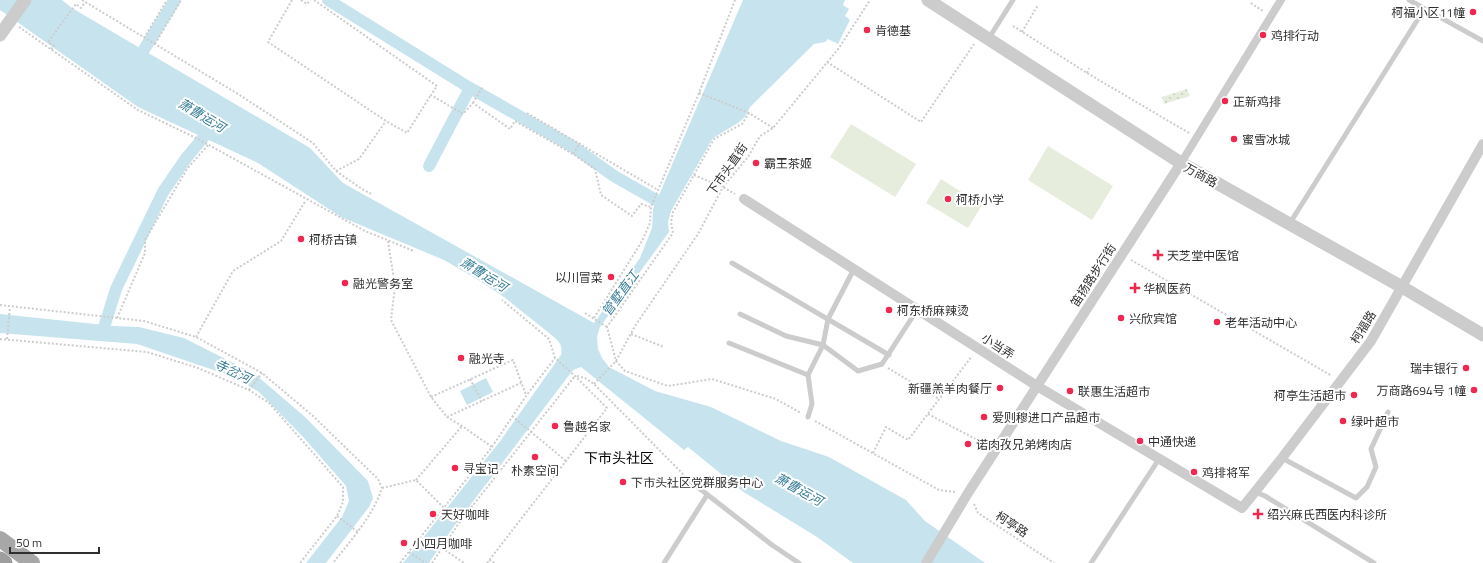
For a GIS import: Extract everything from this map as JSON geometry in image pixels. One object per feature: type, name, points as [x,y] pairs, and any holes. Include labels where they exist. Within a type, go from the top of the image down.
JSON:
[{"type":"highway","points":[[0,560],[4,563]]},
{"type":"main road","points":[[0,539],[32,563]]},
{"type":"street","points":[[0,35],[25,0]]},
{"type":"street","name":"万商路","points":[[928,0],[1181,163],[1402,287],[1483,335]]},
{"type":"street","name":"笛扬路步行街","points":[[926,563],[968,492],[1197,138],[1281,0]]},
{"type":"street","name":"柯福路","points":[[1242,508],[1371,341],[1483,144]]},
{"type":"street","name":"小当弄","points":[[744,200],[1036,386],[1242,508]]},
{"type":"lane","points":[[984,36],[1013,0]]},
{"type":"lane","points":[[1409,0],[1483,42]]},
{"type":"lane","points":[[1290,224],[1418,19]]},
{"type":"lane","points":[[732,263],[888,355]]},
{"type":"lane","points":[[808,417],[812,404],[808,375],[823,345],[828,319],[854,270]]},
{"type":"lane","points":[[740,314],[786,336],[823,345],[858,371],[882,364],[917,310]]},
{"type":"lane","points":[[730,343],[808,375]]},
{"type":"lane","points":[[1282,458],[1356,498],[1367,487],[1376,467],[1371,448],[1388,412]]},
{"type":"lane","points":[[1091,563],[1159,459]]},
{"type":"lane","points":[[690,481],[772,545],[799,563]]},
{"type":"lane","points":[[1255,492],[1265,496],[1374,563]]},
{"type":"lane","points":[[664,563],[707,495]]},
{"type":"path","points":[[82,0],[238,94],[313,143],[336,171],[373,195]]},
{"type":"path","points":[[144,38],[167,0]]},
{"type":"path","points":[[155,44],[181,0]]},
{"type":"path","points":[[292,0],[268,42],[386,121],[407,133],[437,86],[314,0]]},
{"type":"path","points":[[301,0],[307,4],[310,0]]},
{"type":"path","points":[[594,318],[642,242],[650,222],[651,207],[699,93],[735,0]]},
{"type":"path","name":"下市头直街","points":[[594,384],[616,361],[631,334],[698,234],[723,187],[748,157],[760,136],[773,128],[839,48],[870,0]]},
{"type":"path","points":[[51,49],[54,46],[48,42],[76,4],[81,8],[85,2]]},
{"type":"path","points":[[1251,3],[1271,16]]},
{"type":"path","points":[[1022,32],[1038,5]]},
{"type":"path","points":[[13,23],[138,110],[196,138],[306,200],[365,231],[414,251]]},
{"type":"path","points":[[1013,26],[1087,73],[1197,138]]},
{"type":"path","points":[[827,62],[921,122],[984,36]]},
{"type":"path","points":[[1087,73],[1089,68]]},
{"type":"path","points":[[431,95],[463,114],[473,103],[483,86]]},
{"type":"path","points":[[699,93],[748,113],[773,128]]},
{"type":"path","points":[[473,103],[510,129],[515,121],[573,154],[595,169],[601,195],[632,216],[641,204],[651,207]]},
{"type":"path","points":[[527,113],[658,190]]},
{"type":"path","points":[[606,327],[673,233],[671,222],[673,212],[714,139],[742,124],[748,113]]},
{"type":"path","points":[[336,171],[359,159],[386,121]]},
{"type":"path","points":[[573,154],[580,143]]},
{"type":"path","points":[[118,318],[145,253],[145,240],[187,169],[208,145]]},
{"type":"path","points":[[694,175],[723,187],[744,200]]},
{"type":"path","points":[[196,337],[233,271],[281,241],[306,200]]},
{"type":"path","points":[[388,241],[395,286],[391,320],[431,397],[447,417],[492,447]]},
{"type":"path","points":[[1121,255],[1341,381]]},
{"type":"path","points":[[486,563],[607,408],[576,376],[555,358],[549,340],[502,300]]},
{"type":"path","points":[[0,305],[144,321],[196,337],[262,373],[313,416],[378,479],[382,488],[378,499],[358,532],[333,563]]},
{"type":"path","points":[[6,339],[10,307]]},
{"type":"path","points":[[585,313],[606,327],[616,361],[625,371],[668,386],[712,379],[776,399],[939,490],[968,492]]},
{"type":"path","points":[[631,334],[664,347]]},
{"type":"path","points":[[0,339],[147,352],[198,368],[249,390],[269,403],[343,487],[343,502],[337,516],[300,563]]},
{"type":"path","points":[[873,453],[886,427],[908,440],[977,348]]},
{"type":"path","points":[[400,563],[492,447],[526,396],[555,358]]},
{"type":"path","points":[[431,397],[513,360],[526,396]]},
{"type":"path","points":[[882,364],[939,399]]},
{"type":"path","points":[[249,390],[262,373]]},
{"type":"path","points":[[576,376],[585,378],[594,384],[690,481]]},
{"type":"path","points":[[432,563],[459,523],[576,376]]},
{"type":"path","points":[[470,379],[482,401]]},
{"type":"path","points":[[447,417],[521,383]]},
{"type":"path","points":[[928,414],[995,450]]},
{"type":"path","points":[[512,416],[532,431],[566,461]]},
{"type":"path","points":[[382,488],[416,480],[462,426]]},
{"type":"path","points":[[416,480],[459,523]]},
{"type":"path","name":"柯亭路","points":[[968,492],[978,513],[1054,563]]},
{"type":"path","points":[[337,516],[358,532]]},
{"type":"path","points":[[442,548],[464,563]]},
{"type":"path","points":[[409,552],[425,563]]},
{"type":"path","points":[[489,560],[495,563]]},
{"type":"green space","points":[[1187,89],[1190,96],[1164,104],[1162,97]]},
{"type":"green space","points":[[851,124],[916,164],[895,197],[830,157]]},
{"type":"green space","points":[[1048,146],[1113,186],[1092,220],[1028,180]]},
{"type":"green space","points":[[941,179],[982,205],[968,228],[926,203]]},
{"type":"water","points":[[0,0],[62,0],[72,8],[310,148],[343,183],[594,323],[640,258],[652,228],[653,209],[743,0],[845,0],[843,5],[849,9],[845,16],[850,20],[838,44],[828,39],[825,42],[814,44],[750,107],[745,117],[713,138],[671,211],[668,222],[669,232],[600,327],[597,337],[598,349],[602,358],[609,367],[655,391],[711,407],[781,441],[829,457],[906,500],[925,521],[985,563],[853,563],[817,537],[742,491],[688,447],[684,450],[581,367],[573,370],[452,529],[429,563],[403,563],[501,440],[561,355],[562,349],[559,343],[554,337],[504,297],[444,260],[341,217],[258,163],[138,107],[0,10]]},
{"type":"water","name":"寺岔河","points":[[0,314],[114,326],[139,327],[184,338],[255,374],[305,417],[368,481],[373,498],[369,507],[326,563],[306,563],[342,517],[349,501],[346,486],[304,438],[259,392],[234,377],[137,344],[0,333]]},
{"type":"water","points":[[486,378],[493,392],[467,405],[460,391]]},
{"type":"waterway","points":[[135,64],[175,0]]},
{"type":"waterway","points":[[328,0],[470,88],[572,146],[614,176],[663,204]]},
{"type":"waterway","points":[[429,166],[470,88]]},
{"type":"waterway","name":"萧曹运河","points":[[102,334],[116,289],[163,192],[187,157],[213,126]]},
{"type":"place","name":"柯福小区11幢","points":[[1473,12]]},
{"type":"place","name":"肯德基","points":[[867,30]]},
{"type":"place","name":"鸡排行动","points":[[1263,35]]},
{"type":"place","name":"正新鸡排","points":[[1225,101]]},
{"type":"place","name":"蜜雪冰城","points":[[1234,139]]},
{"type":"place","name":"霸王茶姬","points":[[756,163]]},
{"type":"place","name":"柯桥小学","points":[[948,199]]},
{"type":"place","name":"柯桥古镇","points":[[301,239]]},
{"type":"place","name":"天芝堂中医馆","points":[[1158,255]]},
{"type":"place","name":"以川冒菜","points":[[611,277]]},
{"type":"place","name":"融光警务室","points":[[345,283]]},
{"type":"place","name":"华枫医药","points":[[1135,288]]},
{"type":"place","name":"柯东桥麻辣烫","points":[[889,310]]},
{"type":"place","name":"兴欣宾馆","points":[[1121,318]]},
{"type":"place","name":"老年活动中心","points":[[1217,322]]},
{"type":"place","name":"融光寺","points":[[461,358]]},
{"type":"place","name":"瑞丰银行","points":[[1466,368]]},
{"type":"place","name":"新疆羔羊肉餐厅","points":[[1000,388]]},
{"type":"place","name":"万商路694号 1幢","points":[[1474,390]]},
{"type":"place","name":"联惠生活超市","points":[[1070,391]]},
{"type":"place","name":"柯亭生活超市","points":[[1354,395]]},
{"type":"place","name":"爱则穆进口产品超市","points":[[984,417]]},
{"type":"place","name":"绿叶超市","points":[[1343,421]]},
{"type":"place","name":"鲁越名家","points":[[555,426]]},
{"type":"place","name":"中通快递","points":[[1140,441]]},
{"type":"place","name":"诺肉孜兄弟烤肉店","points":[[968,444]]},
{"type":"place","name":"朴素空间","points":[[535,457]]},
{"type":"place","name":"寻宝记","points":[[455,468]]},
{"type":"place","name":"鸡排将军","points":[[1194,472]]},
{"type":"place","name":"下市头社区党群服务中心","points":[[623,482]]},
{"type":"place","name":"天好咖啡","points":[[433,514]]},
{"type":"place","name":"绍兴麻氏西医内科诊所","points":[[1258,514]]},
{"type":"place","name":"小四月咖啡","points":[[404,543]]},
{"type":"district","name":"下市头社区","points":[[619,457]]},
{"type":"water label","name":"管墅直江","points":[[620,293]]}]
